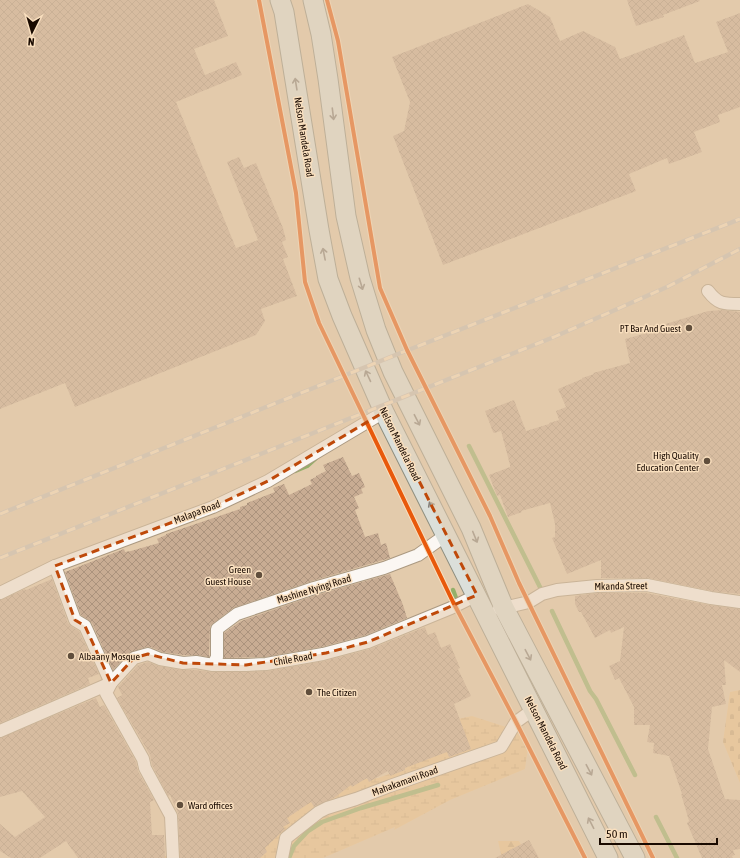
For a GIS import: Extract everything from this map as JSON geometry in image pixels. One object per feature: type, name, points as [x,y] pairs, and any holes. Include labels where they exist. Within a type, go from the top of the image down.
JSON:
[{"type":"main road","name":"Nelson Mandela Road","points":[[280,0],[284,12],[328,279],[342,316],[384,412],[477,596],[495,611],[635,858]]},
{"type":"main road","name":"Nelson Mandela Road","points":[[313,0],[321,34],[328,79],[346,216],[360,278],[376,330],[393,372],[471,528],[495,611],[534,709],[608,858]]},
{"type":"street","points":[[708,291],[715,300],[720,303],[740,304]]},
{"type":"street","name":"Malapa Road","points":[[0,593],[55,566],[213,506],[268,481],[384,412]]},
{"type":"street","name":"Mashine Nyingi Road","points":[[213,665],[217,657],[217,629],[237,614],[314,588],[384,568],[418,555],[446,535]]},
{"type":"street","points":[[55,566],[75,620],[85,626],[111,683],[106,693],[171,816],[173,858]]},
{"type":"street","name":"Mkanda Street","points":[[495,611],[530,602],[542,594],[557,590],[597,586],[647,585],[711,598],[740,602]]},
{"type":"street","name":"Chile Road","points":[[0,731],[111,683],[134,658],[148,654],[165,660],[183,663],[196,662],[213,665],[266,664],[326,653],[368,642],[477,596]]},
{"type":"street","name":"Mahakamani Road","points":[[282,858],[286,838],[319,812],[501,748],[516,722],[534,709]]},
{"type":"highlighted area","points":[[384,412],[477,595],[368,642],[326,653],[246,665],[183,663],[148,654],[134,658],[111,683],[85,626],[75,620],[55,566],[213,507],[268,481]]},
{"type":"green space","points":[[740,690],[740,783],[723,742],[730,692]]},
{"type":"green space","points":[[472,716],[512,729],[524,737],[528,748],[525,769],[450,800],[394,830],[395,827],[323,858],[161,858],[203,834],[337,781],[378,778],[406,768],[453,720]]},
{"type":"green space","points":[[498,841],[519,841],[529,858],[502,858]]},
{"type":"building","points":[[0,0],[214,0],[228,36],[194,49],[205,75],[236,62],[242,75],[176,102],[236,248],[258,240],[227,162],[239,157],[244,168],[256,163],[283,228],[286,240],[282,242],[288,257],[283,259],[297,296],[261,309],[265,321],[256,335],[75,407],[65,383],[0,409]]},
{"type":"building","points":[[627,0],[700,1],[663,15],[664,17],[636,26]]},
{"type":"building","points":[[528,4],[550,17],[560,41],[583,31],[615,47],[620,59],[684,35],[695,63],[728,52],[716,22],[740,13],[740,107],[718,115],[720,122],[694,132],[702,152],[669,164],[667,158],[629,174],[636,191],[443,265],[393,136],[404,131],[410,102],[392,57]]},
{"type":"building","points":[[723,310],[740,312],[740,594],[712,591],[648,578],[601,578],[601,560],[567,574],[552,538],[555,537],[555,524],[550,503],[521,511],[522,512],[508,517],[500,495],[497,496],[489,475],[510,467],[510,465],[501,431],[493,432],[485,411],[514,400],[526,431],[559,420],[556,411],[566,407],[558,389],[594,374],[593,373],[630,363],[625,339],[647,333],[646,330],[708,311]]},
{"type":"building","points":[[343,457],[352,476],[359,473],[365,487],[361,489],[363,493],[354,497],[359,508],[355,510],[365,537],[378,533],[381,545],[386,543],[390,558],[312,581],[233,608],[210,626],[209,657],[162,652],[151,647],[146,647],[129,653],[113,670],[92,623],[81,615],[65,572],[124,549],[125,552],[131,551],[159,543],[157,539],[166,534],[240,509],[240,507],[247,505],[247,503],[275,492],[273,488],[284,484],[289,495],[312,484],[310,480],[326,471],[323,465]]},
{"type":"building","points":[[390,574],[407,618],[366,635],[321,647],[265,657],[224,658],[224,633],[241,621],[316,595]]},
{"type":"building","points":[[52,579],[68,623],[79,631],[99,674],[88,678],[90,684],[0,723],[0,600]]},
{"type":"building","points":[[597,593],[646,593],[740,609],[740,672],[724,660],[726,685],[722,685],[726,704],[712,707],[708,749],[725,799],[740,800],[740,849],[733,850],[735,855],[732,856],[733,858],[702,858],[687,823],[689,821],[682,794],[669,756],[653,753],[654,743],[647,742],[650,725],[634,725],[634,707],[619,678],[615,680],[609,666],[620,661],[624,627],[611,633],[610,630],[595,638],[575,604],[575,596]]},
{"type":"building","points":[[425,627],[428,635],[435,632],[441,648],[450,644],[460,668],[458,669],[471,696],[454,704],[471,749],[449,757],[447,752],[405,768],[405,770],[390,776],[388,771],[369,782],[367,778],[352,787],[351,785],[334,798],[314,807],[311,802],[287,818],[290,823],[283,827],[285,829],[265,848],[267,852],[260,858],[180,858],[178,813],[170,795],[168,796],[152,765],[150,755],[117,698],[122,695],[118,687],[138,665],[148,662],[159,666],[182,670],[213,672],[267,671],[324,661],[370,649]]},
{"type":"building","points":[[96,698],[100,707],[104,705],[136,762],[138,771],[154,800],[150,802],[152,835],[164,835],[165,858],[78,858],[66,841],[40,858],[11,858],[0,851],[0,824],[15,837],[45,817],[22,791],[0,797],[0,738]]},
{"type":"building","points":[[529,840],[539,858],[495,858]]},
{"type":"waterway","points":[[469,446],[542,591]]},
{"type":"waterway","points":[[295,471],[307,466],[316,458]]},
{"type":"waterway","points":[[451,606],[453,590],[457,601],[460,600]]},
{"type":"waterway","points":[[552,611],[590,691],[596,699],[635,775]]},
{"type":"waterway","points":[[289,858],[294,846],[308,831],[322,822],[361,808],[438,785]]},
{"type":"waterway","points":[[656,817],[677,858]]},
{"type":"railway","points":[[0,514],[388,358],[740,219]]},
{"type":"railway","points":[[0,558],[554,337],[667,287],[740,249]]},
{"type":"cycle path","points":[[259,0],[296,193],[305,282],[319,323],[453,602],[585,858]]},
{"type":"cycle path","points":[[327,0],[338,41],[380,288],[407,350],[490,516],[519,583],[653,858]]},
{"type":"place","name":"PT Bar And Guest","points":[[689,328]]},
{"type":"place","name":"High Quality Education Center","points":[[707,461]]},
{"type":"place","name":"Green Guest House","points":[[259,575]]},
{"type":"place","name":"Albaany Mosque","points":[[71,656]]},
{"type":"place","name":"The Citizen","points":[[309,692]]},
{"type":"place","name":"Ward offices","points":[[180,805]]}]
